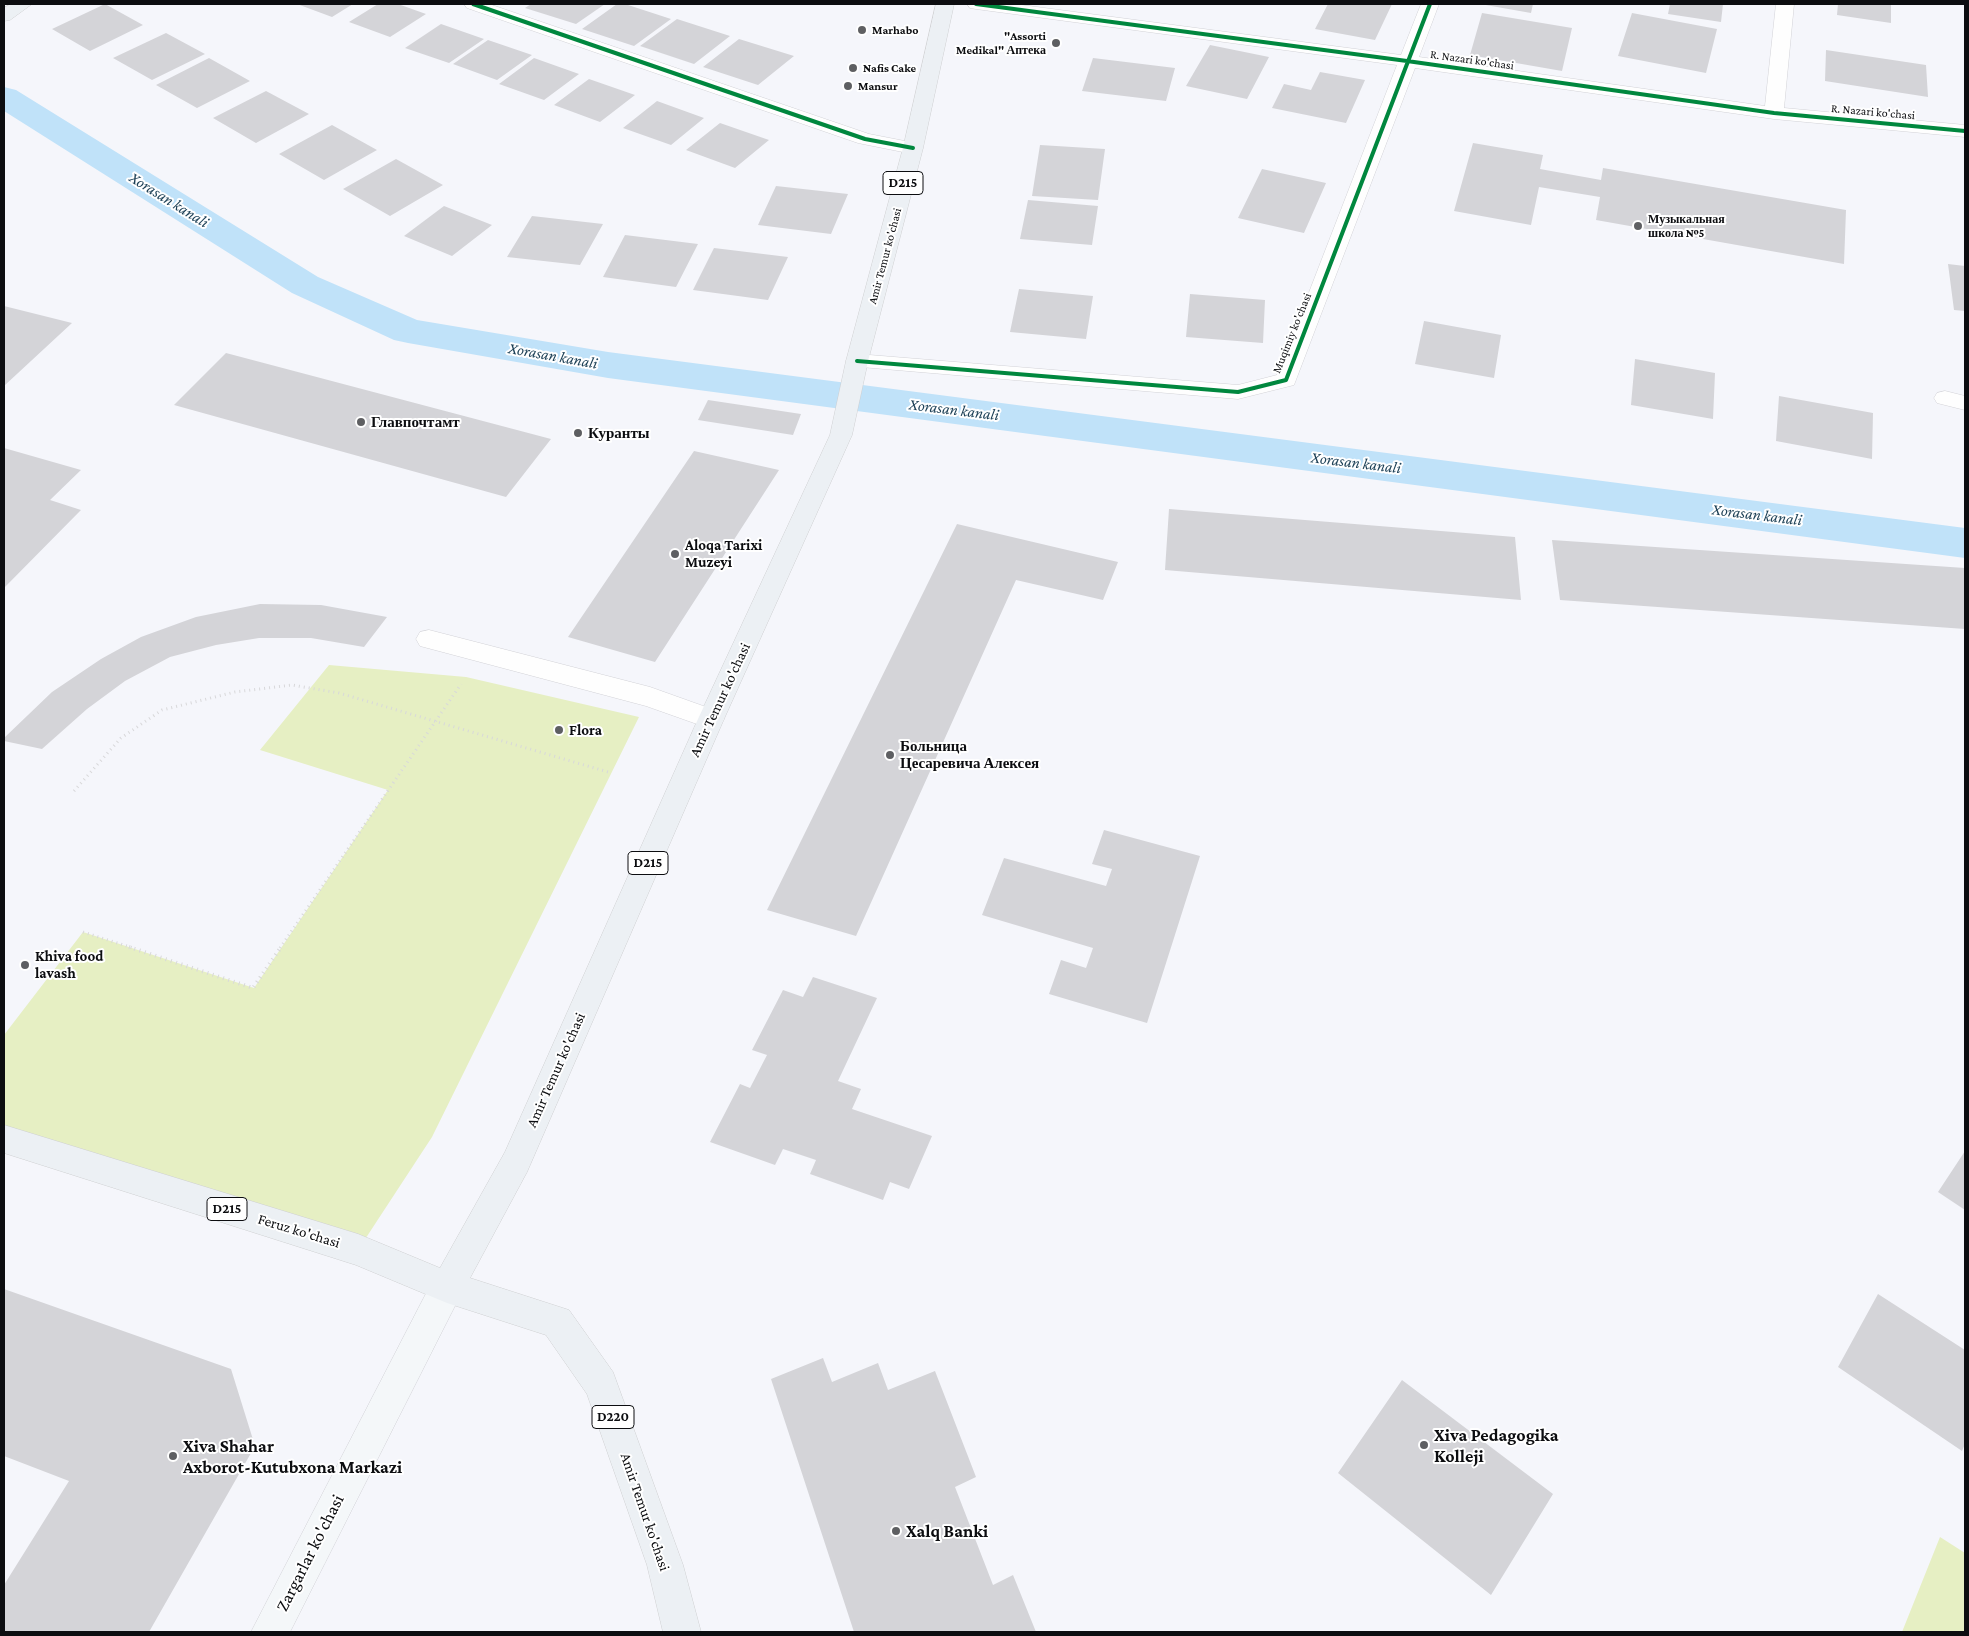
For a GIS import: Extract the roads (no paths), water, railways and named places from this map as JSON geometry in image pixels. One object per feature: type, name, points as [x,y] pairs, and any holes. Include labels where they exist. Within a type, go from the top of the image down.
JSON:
[{"type":"main road","points":[[4,16],[23,4]]},
{"type":"main road","name":"Amir Temur ko'chasi","points":[[682,1632],[665,1564],[601,1384],[557,1322],[447,1287],[516,1162],[711,718],[790,551],[840,434],[857,361],[913,148],[945,4]]},
{"type":"main road","name":"Feruz ko'chasi","points":[[4,1139],[358,1250],[447,1287]]},
{"type":"main road","name":"Zargarlar ko'chasi","points":[[270,1632],[447,1287]]},
{"type":"street","points":[[473,4],[865,139],[913,148]]},
{"type":"street","name":"R. Nazari ko'chasi","points":[[976,4],[1407,61],[1774,113],[1965,130]]},
{"type":"street","name":"Muqimiy ko'chasi","points":[[857,361],[1238,392],[1286,380],[1430,4]]},
{"type":"street","points":[[1774,113],[1785,4]]},
{"type":"street","points":[[430,639],[650,697],[711,718]]},
{"type":"waterway","name":"Xorasan kanali","points":[[4,97],[305,285],[408,331],[608,365],[1965,543]]},
{"type":"place","name":"Marhabo","points":[[862,30]]},
{"type":"place","name":"\"Assorti Medikal\" Аптека","points":[[1056,43]]},
{"type":"place","name":"Nafis Cake","points":[[853,68]]},
{"type":"place","name":"Mansur","points":[[848,86]]},
{"type":"place","name":"Музыкальная школа №5","points":[[1638,226]]},
{"type":"place","name":"Главпочтамт","points":[[361,422]]},
{"type":"place","name":"Куранты","points":[[578,433]]},
{"type":"place","name":"Aloqa Tarixi Muzeyi","points":[[675,554]]},
{"type":"place","name":"Flora","points":[[559,730]]},
{"type":"place","name":"Больница Цесаревича Алексея","points":[[890,755]]},
{"type":"place","name":"Khiva food lavash","points":[[25,965]]},
{"type":"place","name":"Xiva Pedagogika Kolleji","points":[[1424,1445]]},
{"type":"place","name":"Xiva Shahar Axborot-Kutubxona Markazi","points":[[173,1456]]},
{"type":"place","name":"Xalq Banki","points":[[896,1531]]}]
